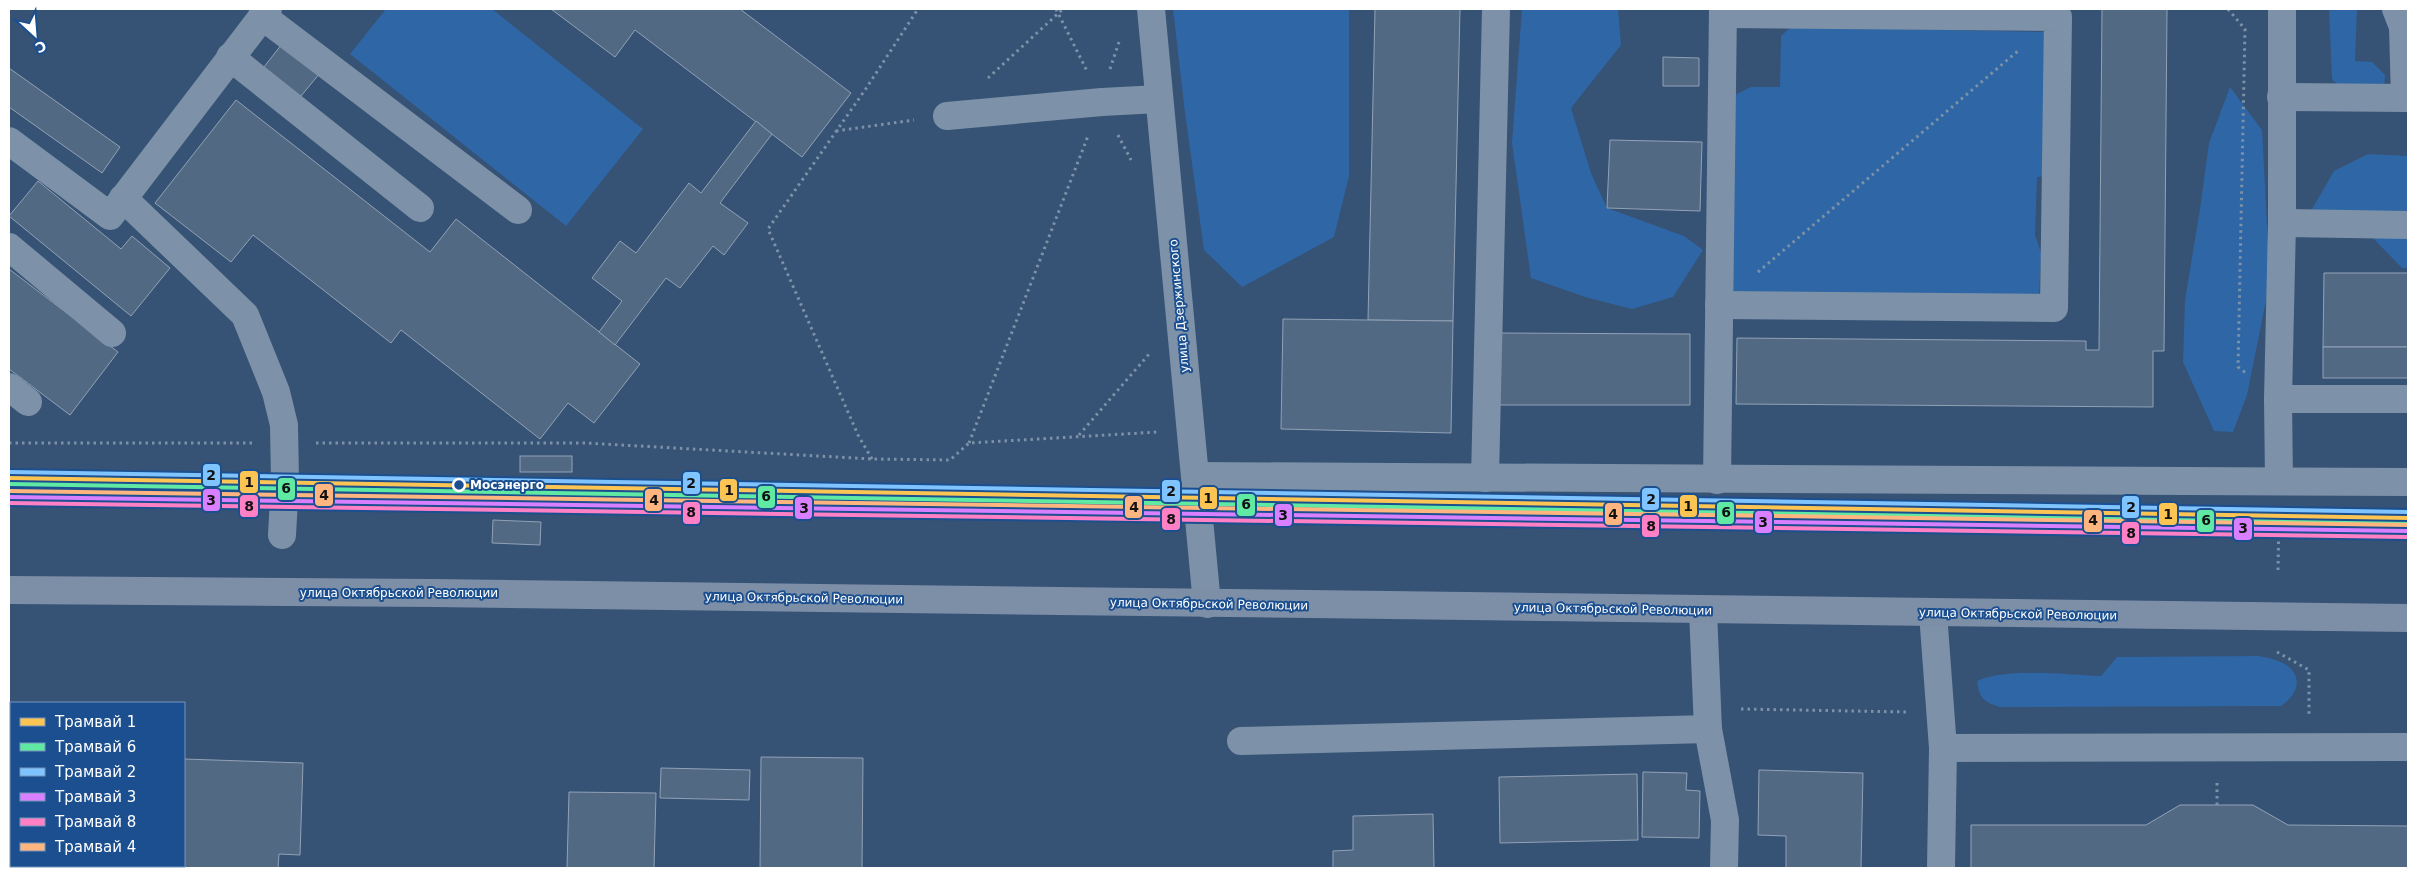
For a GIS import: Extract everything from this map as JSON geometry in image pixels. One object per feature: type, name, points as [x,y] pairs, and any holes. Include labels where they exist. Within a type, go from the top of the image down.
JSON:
[{"type":"main road","name":"улица Октябрьской Революции","points":[[9,590],[433,593],[2408,618]]},
{"type":"street","name":"улица Дзержинского","points":[[1151,9],[1207,604]]},
{"type":"street","points":[[1485,478],[1496,9]]},
{"type":"street","points":[[2279,480],[2278,399],[2282,223],[2282,9]]},
{"type":"street","points":[[2281,97],[2407,98],[2404,27],[2396,9]]},
{"type":"street","points":[[12,151],[110,216],[265,12],[518,210]]},
{"type":"street","points":[[1717,480],[1719,305],[1723,12],[2058,17],[2054,308],[1719,305]]},
{"type":"street","points":[[230,57],[420,208]]},
{"type":"street","points":[[947,116],[1102,102],[1160,99]]},
{"type":"street","points":[[123,198],[245,316],[276,392],[284,424],[282,535]]},
{"type":"street","points":[[2282,223],[2408,225]]},
{"type":"street","points":[[9,247],[112,333]]},
{"type":"street","points":[[2278,399],[2408,399]]},
{"type":"street","points":[[1196,476],[2408,482]]},
{"type":"street","points":[[1703,610],[1708,719],[1725,820],[1724,868]]},
{"type":"street","points":[[1933,613],[1943,748],[1941,868]]},
{"type":"street","points":[[1241,741],[1708,719]]},
{"type":"street","points":[[1943,748],[2408,747]]},
{"type":"path","points":[[872,459],[858,435],[768,229],[865,90],[918,9]]},
{"type":"path","points":[[2228,9],[2245,30],[2238,367],[2278,399]]},
{"type":"path","points":[[9,443],[585,443],[872,459],[950,460],[969,443],[1102,102],[1116,48],[1123,32]]},
{"type":"path","points":[[1719,305],[2020,49]]},
{"type":"path","points":[[1079,436],[1180,319]]},
{"type":"path","points":[[969,443],[1191,430]]},
{"type":"path","points":[[2278,570],[2279,480]]},
{"type":"path","points":[[2277,652],[2309,670],[2309,747]]},
{"type":"path","points":[[1708,719],[1940,712]]},
{"type":"shaded area","points":[[386,9],[492,9],[643,129],[566,226],[350,54]]},
{"type":"shaded area","points":[[1173,9],[1349,9],[1349,176],[1334,237],[1242,287],[1204,250]]},
{"type":"shaded area","points":[[1522,9],[1618,9],[1621,45],[1571,108],[1591,173],[1607,208],[1684,236],[1703,250],[1673,297],[1632,309],[1585,297],[1531,278],[1512,143]]},
{"type":"shaded area","points":[[2329,9],[2357,9],[2355,61],[2372,62],[2385,75],[2384,89],[2341,88],[2332,79]]},
{"type":"shaded area","points":[[1791,27],[2050,32],[2047,176],[2037,177],[2035,235],[2041,253],[2039,299],[1731,295],[1735,95],[1751,87],[1780,87],[1781,36]]},
{"type":"shaded area","points":[[2230,87],[2262,130],[2270,281],[2247,395],[2233,432],[2214,431],[2183,362],[2185,300],[2209,143]]},
{"type":"shaded area","points":[[2368,154],[2408,156],[2408,268],[2402,268],[2369,234],[2308,216],[2334,171]]},
{"type":"shaded area","points":[[2259,656],[2285,664],[2295,675],[2297,685],[2293,695],[2281,706],[2000,707],[1983,698],[1979,692],[1977,681],[2005,674],[2021,673],[2101,676],[2117,657]]},
{"type":"building","points":[[551,9],[740,9],[851,93],[802,157],[635,30],[615,57]]},
{"type":"building","points":[[1375,9],[1460,9],[1453,321],[1368,320]]},
{"type":"building","points":[[2102,9],[2167,9],[2164,351],[2153,351],[2153,407],[1736,404],[1737,338],[2086,341],[2086,350],[2099,350]]},
{"type":"building","points":[[282,44],[320,73],[297,101],[260,72]]},
{"type":"building","points":[[1663,57],[1699,58],[1699,86],[1663,86]]},
{"type":"building","points":[[9,68],[120,147],[102,173],[9,107]]},
{"type":"building","points":[[236,100],[430,252],[456,219],[640,364],[594,423],[568,403],[540,439],[401,330],[391,343],[253,235],[231,262],[155,203]]},
{"type":"building","points":[[756,121],[772,134],[720,203],[748,223],[724,255],[713,246],[680,288],[666,278],[615,345],[599,332],[622,301],[592,278],[620,241],[636,253],[689,183],[701,193]]},
{"type":"building","points":[[1610,140],[1702,142],[1700,211],[1607,208]]},
{"type":"building","points":[[38,181],[121,249],[132,236],[170,268],[131,316],[9,216]]},
{"type":"building","points":[[9,269],[118,352],[70,415],[9,369]]},
{"type":"building","points":[[2324,273],[2408,273],[2408,347],[2323,347]]},
{"type":"building","points":[[1283,319],[1453,321],[1451,433],[1281,429]]},
{"type":"building","points":[[1498,333],[1690,334],[1690,405],[1498,405]]},
{"type":"building","points":[[2323,347],[2408,347],[2408,378],[2323,378]]},
{"type":"building","points":[[520,456],[572,456],[572,472],[520,472]]},
{"type":"building","points":[[493,520],[541,522],[540,545],[492,543]]},
{"type":"building","points":[[761,757],[863,758],[862,868],[760,868]]},
{"type":"building","points":[[185,759],[303,763],[300,855],[279,854],[278,868],[158,868],[185,867]]},
{"type":"building","points":[[661,768],[750,770],[749,800],[660,798]]},
{"type":"building","points":[[1759,770],[1863,773],[1861,868],[1786,868],[1786,836],[1758,835]]},
{"type":"building","points":[[1643,772],[1687,773],[1686,790],[1700,791],[1699,838],[1642,837]]},
{"type":"building","points":[[1637,774],[1638,840],[1500,843],[1499,777]]},
{"type":"building","points":[[569,792],[656,793],[654,868],[567,868]]},
{"type":"building","points":[[2180,805],[2253,805],[2288,825],[2408,826],[2408,868],[1971,868],[1971,825],[2146,825]]},
{"type":"building","points":[[1433,814],[1434,868],[1333,868],[1333,851],[1353,850],[1353,816]]},
{"type":"tram line","name":"2","points":[[9,472],[2408,512]]},
{"type":"tram line","name":"1","points":[[9,478],[2408,518]]},
{"type":"tram line","name":"6","points":[[9,484],[2408,524]]},
{"type":"tram line","name":"4","points":[[9,491],[2408,525]]},
{"type":"tram line","name":"3","points":[[9,497],[2408,531]]},
{"type":"tram line","name":"8","points":[[9,503],[2408,537]]},
{"type":"place","name":"Мосэнерго","points":[[459,485]]}]
